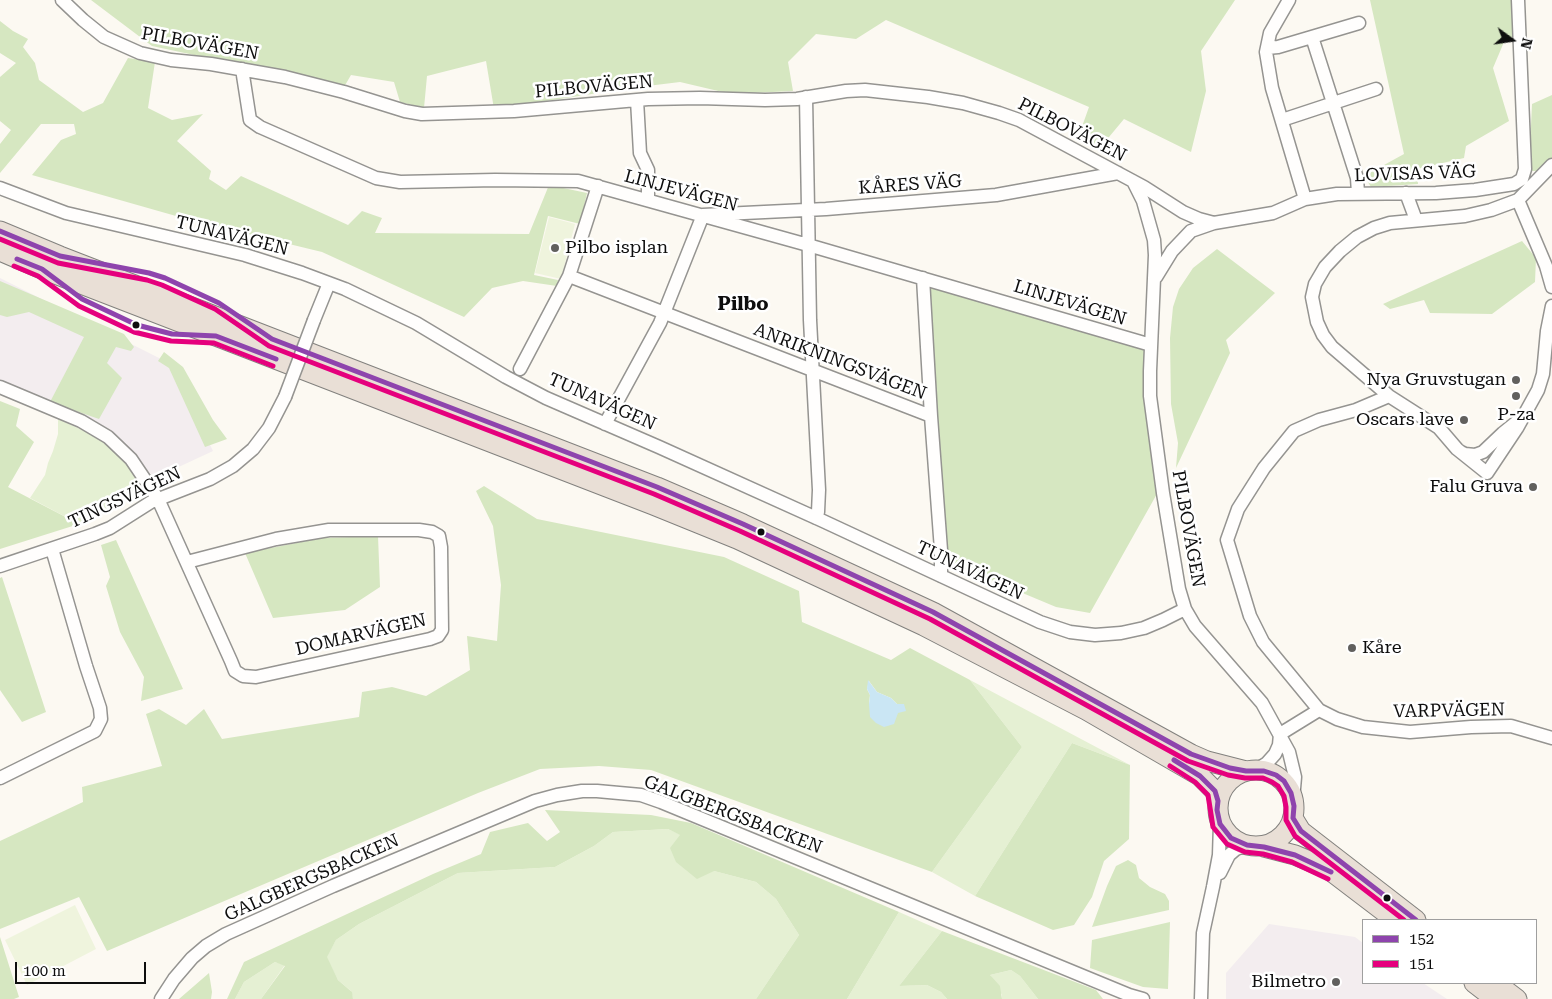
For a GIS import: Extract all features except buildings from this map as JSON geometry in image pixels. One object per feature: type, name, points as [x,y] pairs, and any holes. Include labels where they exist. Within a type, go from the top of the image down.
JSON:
[{"type":"highway","points":[[0,231],[68,260],[657,487],[743,524],[933,612],[1191,754],[1207,761],[1264,771],[1280,778],[1289,788],[1293,809],[1301,832],[1415,919]]},
{"type":"highway","points":[[0,251],[60,276],[643,501],[745,543],[924,626],[1086,710],[1200,776],[1215,791],[1218,801]]},
{"type":"highway","points":[[1251,770],[1229,780],[1218,801],[1217,810],[1220,824],[1231,838],[1304,858],[1328,869],[1394,919]]},
{"type":"highway","points":[[1255,846],[1276,842],[1281,838],[1289,828],[1293,809]]},
{"type":"highway","points":[[1475,984],[1495,999]]},
{"type":"highway","points":[[1497,984],[1517,999]]},
{"type":"street","name":"PILBOVÄGEN","points":[[62,0],[104,37],[133,50],[171,60],[242,69],[310,83],[405,111],[422,114],[514,111],[637,100],[700,98],[765,100],[865,90],[928,97],[984,108],[1019,120],[1118,172],[1183,212],[1214,223]]},
{"type":"street","points":[[1289,0],[1270,33],[1267,48],[1270,75],[1305,199]]},
{"type":"street","name":"LOVISAS VÄG","points":[[1154,279],[1172,251],[1185,236],[1200,226],[1273,213],[1305,199],[1358,193],[1436,193],[1514,184],[1523,177],[1525,169],[1518,0]]},
{"type":"street","points":[[1267,48],[1278,47],[1359,23]]},
{"type":"street","points":[[1312,37],[1357,178],[1358,193]]},
{"type":"street","name":"LINJEVÄGEN","points":[[242,69],[250,120],[260,127],[376,178],[400,182],[568,180],[598,186],[808,244],[1151,345]]},
{"type":"street","points":[[1282,120],[1376,89]]},
{"type":"street","points":[[806,97],[812,371],[819,490],[816,518]]},
{"type":"street","points":[[637,100],[640,153],[648,170],[648,200]]},
{"type":"street","points":[[1552,165],[1518,200],[1491,210],[1465,216],[1390,223],[1374,228],[1357,237],[1325,267],[1312,297],[1317,322],[1323,335],[1332,346],[1390,396],[1439,428],[1457,449],[1487,473],[1524,417],[1538,390],[1543,374],[1547,331],[1552,306]]},
{"type":"street","name":"KÅRES VÄG","points":[[703,215],[996,195],[1118,172]]},
{"type":"street","name":"PILBOVÄGEN","points":[[1133,181],[1143,201],[1154,240],[1150,371],[1152,413],[1176,574],[1185,609],[1195,626],[1262,703],[1289,752],[1295,777],[1293,809]]},
{"type":"street","points":[[520,368],[570,276],[598,186]]},
{"type":"street","name":"TUNAVÄGEN","points":[[0,188],[66,213],[245,255],[329,283],[394,311],[529,390],[816,518],[1040,622],[1070,632],[1095,635],[1121,633],[1150,625],[1185,609]]},
{"type":"street","points":[[1406,193],[1416,220]]},
{"type":"street","points":[[1518,200],[1546,266],[1552,287]]},
{"type":"street","points":[[605,424],[664,313],[703,215]]},
{"type":"street","name":"ANRIKNINGSVÄGEN","points":[[570,276],[931,416]]},
{"type":"street","points":[[923,278],[941,550],[940,576]]},
{"type":"street","name":"TINGSVÄGEN","points":[[0,566],[110,528],[158,499],[210,479],[233,466],[253,449],[269,428],[285,397],[329,283]]},
{"type":"street","name":"DOMARVÄGEN","points":[[0,387],[82,421],[108,437],[131,459],[158,499],[230,661],[239,674],[247,678],[256,677],[430,639],[438,636],[442,630],[441,547],[439,536],[432,532],[410,530],[329,530],[267,541],[187,562]]},
{"type":"street","points":[[1251,770],[1267,763],[1275,754],[1279,745],[1280,734],[1319,710],[1263,642],[1250,616],[1227,540],[1238,509],[1264,468],[1294,431],[1319,420],[1356,410],[1390,396]]},
{"type":"street","points":[[1457,449],[1465,454],[1475,455],[1483,452],[1512,424],[1524,417]]},
{"type":"street","points":[[0,778],[95,731],[101,719],[100,708],[52,549]]},
{"type":"street","name":"VARPVÄGEN","points":[[1319,710],[1337,719],[1363,727],[1410,732],[1511,726],[1552,738]]},
{"type":"street","name":"GALGBERGSBACKEN","points":[[161,999],[174,979],[192,958],[206,946],[226,934],[333,886],[535,802],[557,795],[597,791],[641,795],[661,802],[1129,995],[1143,999]]},
{"type":"street","points":[[1201,999],[1202,933],[1219,854],[1220,824]]},
{"type":"street","points":[[1213,887],[1229,855],[1236,849],[1255,846]]},
{"type":"shaded area","points":[[0,278],[171,364],[213,451],[155,478],[96,421],[0,380]]},
{"type":"shaded area","points":[[1269,924],[1355,937],[1362,942],[1362,984],[1424,984],[1447,999],[1226,999],[1226,973]]},
{"type":"green space","points":[[91,0],[1235,0],[1201,51],[1206,91],[1191,152],[1124,119],[1099,149],[1079,135],[1089,107],[886,20],[856,39],[816,34],[788,62],[793,91],[731,94],[680,82],[494,109],[486,61],[427,76],[424,108],[400,102],[394,82],[351,75],[344,87],[152,46]]},
{"type":"green space","points":[[1370,0],[1516,0],[1515,38],[1504,42],[1493,68],[1509,121],[1466,146],[1464,158],[1417,169],[1418,184],[1371,187],[1364,176],[1404,154]]},
{"type":"green space","points":[[0,21],[28,39],[23,47],[35,63],[39,80],[83,112],[103,103],[128,58],[155,62],[148,108],[172,120],[203,114],[177,141],[211,171],[209,179],[226,190],[241,176],[348,225],[362,211],[382,218],[375,233],[529,234],[549,185],[587,193],[580,224],[548,216],[534,275],[558,280],[557,286],[523,281],[492,288],[464,317],[322,252],[190,220],[32,175],[61,140],[76,134],[74,124],[41,124],[0,173],[0,144],[11,130],[0,121],[0,77],[16,63],[0,53]]},
{"type":"green space","points":[[1552,95],[1552,158],[1537,171],[1532,171],[1530,147],[1532,104]]},
{"type":"green space","name":"Pilbo isplan","points":[[549,217],[575,224],[561,279],[535,273]]},
{"type":"green space","points":[[1522,241],[1536,258],[1535,282],[1492,314],[1430,313],[1424,300],[1390,309],[1383,304]]},
{"type":"green space","points":[[1217,249],[1275,293],[1226,340],[1230,353],[1176,468],[1178,443],[1171,404],[1170,338],[1173,307],[1179,289],[1193,268]]},
{"type":"green space","points":[[0,281],[124,334],[134,347],[131,351],[116,347],[107,363],[122,378],[99,419],[50,402],[84,337],[29,312],[7,317],[0,315]]},
{"type":"green space","points":[[936,286],[1131,343],[1146,351],[1158,492],[1090,613],[1056,607],[946,561],[928,289]]},
{"type":"green space","points":[[164,352],[183,367],[213,420],[227,439],[205,447],[169,368],[158,361]]},
{"type":"green space","points":[[0,401],[20,409],[16,426],[34,442],[8,487],[79,524],[0,549]]},
{"type":"green space","points":[[58,419],[93,435],[120,453],[144,489],[109,511],[79,524],[30,498],[45,475],[58,434]]},
{"type":"green space","points":[[484,486],[537,519],[724,557],[799,591],[802,622],[891,660],[910,648],[970,680],[1022,747],[932,872],[651,770],[599,766],[540,769],[478,793],[107,951],[79,897],[0,929],[0,841],[83,802],[82,787],[162,766],[146,714],[159,709],[186,725],[204,709],[222,739],[359,717],[362,692],[392,687],[426,696],[470,670],[467,636],[497,641],[501,585],[493,526],[476,491]],"holes":[[[869,681],[877,692],[891,698],[897,704],[869,704],[870,695],[867,689]]]},
{"type":"green space","points":[[378,536],[380,587],[345,610],[273,618],[245,553],[322,538]]},
{"type":"green space","points":[[116,540],[183,689],[141,701],[144,677],[120,632],[106,586],[110,577],[101,545]]},
{"type":"green space","points":[[2,577],[46,712],[22,722],[0,690],[0,578]]},
{"type":"green space","points":[[970,680],[1130,765],[1072,743],[975,896],[932,872],[1022,747]]},
{"type":"green space","points":[[1072,743],[1130,765],[1129,839],[1104,861],[1092,897],[1074,925],[1053,930],[975,896]]},
{"type":"green space","points":[[545,810],[651,815],[691,823],[899,912],[847,999],[756,999],[799,935],[776,899],[756,882],[714,871],[697,879],[676,862],[670,848],[680,835],[668,829],[613,832],[594,846],[555,867],[458,873],[359,924],[336,940],[327,957],[338,980],[352,992],[353,999],[261,999],[285,966],[275,962],[244,982],[235,999],[227,999],[244,962],[433,874],[481,854],[490,832],[528,823],[547,841],[560,832]]},
{"type":"green space","points":[[668,829],[681,835],[714,871],[756,882],[776,899],[799,935],[756,999],[353,999],[351,991],[338,980],[326,957],[336,940],[359,924],[458,873],[555,867],[594,846],[613,832]]},
{"type":"green space","points":[[1128,860],[1136,865],[1139,878],[1150,887],[1165,894],[1169,901],[1169,910],[1092,927],[1116,866]]},
{"type":"green space","points":[[75,905],[96,949],[27,985],[5,940]]},
{"type":"green space","points":[[899,912],[942,931],[899,986],[927,985],[941,992],[947,999],[847,999]]},
{"type":"green space","points":[[1170,922],[1168,989],[1143,987],[1090,968],[1092,940]]},
{"type":"green space","points":[[942,931],[1096,990],[1103,999],[1038,999],[1020,976],[1011,970],[990,975],[1000,986],[1002,999],[947,999],[941,992],[927,985],[899,986]]},
{"type":"green space","points":[[0,937],[19,997],[14,999],[0,999]]},
{"type":"green space","points":[[275,962],[285,965],[261,999],[235,999],[244,982]]},
{"type":"green space","points":[[1011,970],[1020,976],[1038,999],[1002,999],[1002,995],[990,975]]},
{"type":"green space","points":[[209,973],[212,992],[211,999],[179,999]]},
{"type":"water","points":[[868,680],[877,692],[891,698],[897,704],[904,704],[906,711],[898,713],[894,724],[884,727],[870,717]]},
{"type":"transit line","name":"152","points":[[0,231],[60,256],[149,273],[165,278],[219,303],[272,339],[657,487],[743,524],[933,612],[1191,754],[1230,768],[1246,771],[1264,771],[1276,775],[1284,781],[1291,793],[1294,806],[1293,818],[1301,831],[1415,919]]},
{"type":"transit line","name":"151","points":[[0,239],[58,263],[147,280],[162,285],[215,309],[269,346],[654,494],[740,531],[930,619],[1188,761],[1228,775],[1245,778],[1263,778],[1272,782],[1278,786],[1284,796],[1286,820],[1295,836],[1403,919]]},
{"type":"transit line","name":"152","points":[[17,259],[42,269],[82,299],[137,325],[172,334],[216,336],[276,359]]},
{"type":"transit line","name":"151","points":[[14,266],[38,276],[79,306],[134,332],[171,341],[214,343],[273,366]]},
{"type":"transit line","name":"152","points":[[1174,760],[1200,776],[1215,791],[1220,824],[1231,838],[1247,845],[1264,847],[1295,855],[1331,872]]},
{"type":"transit line","name":"151","points":[[1170,766],[1195,782],[1208,795],[1213,827],[1227,844],[1245,852],[1263,854],[1292,862],[1328,879]]},
{"type":"place","name":"Pilbo isplan","points":[[555,248]]},
{"type":"place","name":"Nya Gruvstugan","points":[[1516,380]]},
{"type":"place","name":"P-za","points":[[1516,396]]},
{"type":"place","name":"Oscars lave","points":[[1464,420]]},
{"type":"place","name":"Falu Gruva","points":[[1533,487]]},
{"type":"place","name":"Kåre","points":[[1352,648]]},
{"type":"place","name":"Bilmetro","points":[[1336,982]]},
{"type":"district","name":"Pilbo","points":[[743,304]]}]
